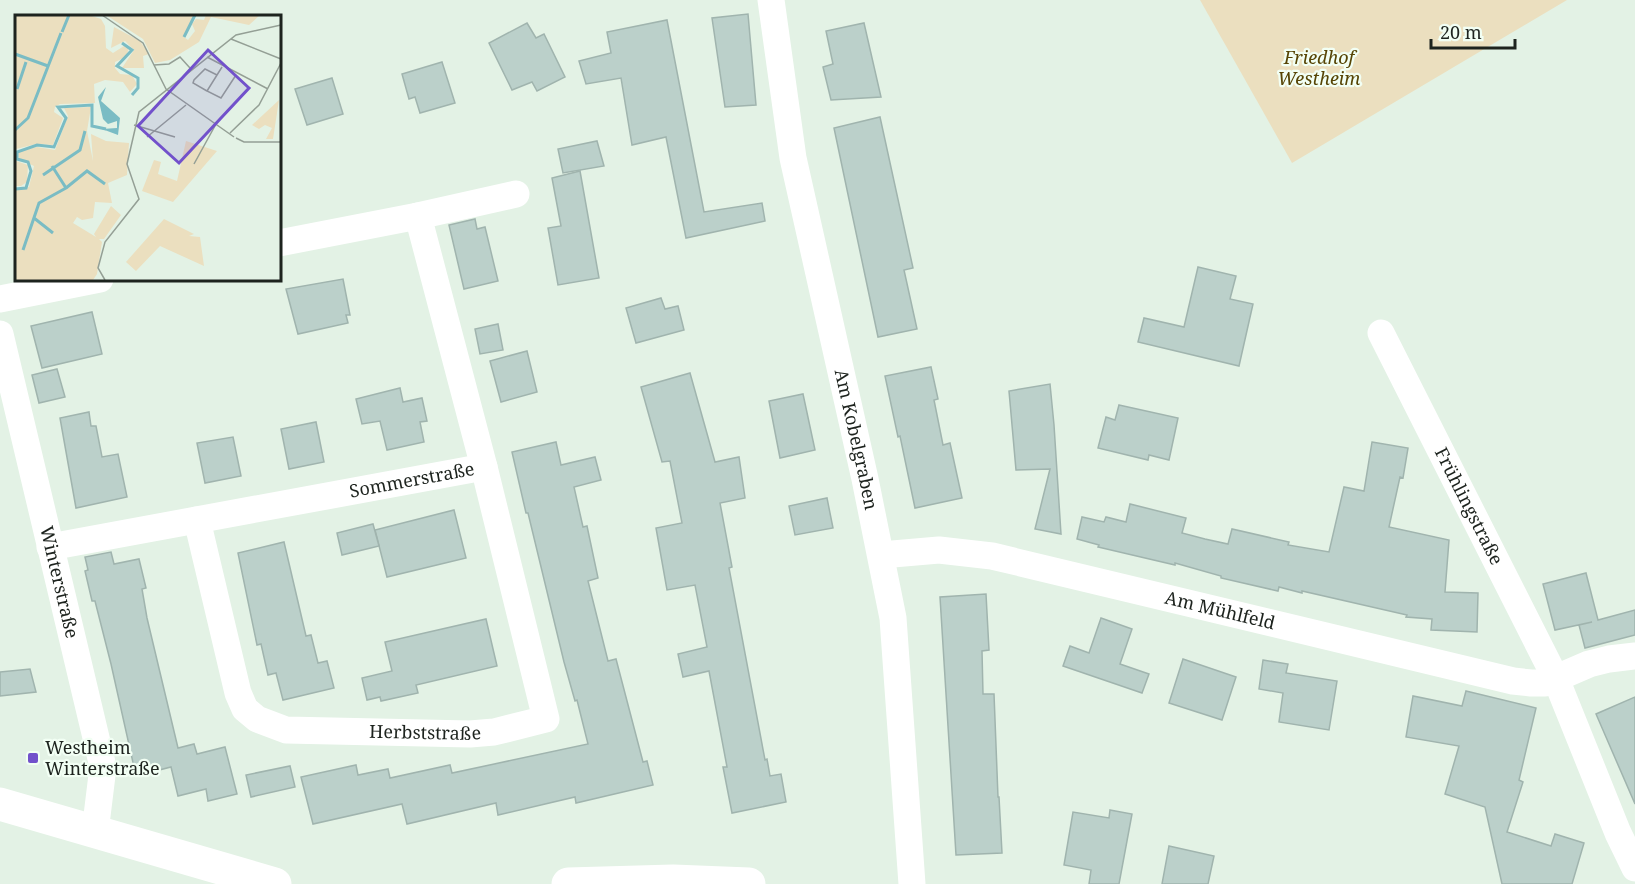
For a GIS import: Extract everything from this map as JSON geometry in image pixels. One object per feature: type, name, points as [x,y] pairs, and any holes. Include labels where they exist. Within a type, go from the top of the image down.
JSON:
[{"type":"street","name":"Am Kobelgraben","points":[[771,0],[793,158],[893,618],[912,884]]},
{"type":"street","points":[[280,243],[516,194]]},
{"type":"street","name":"Sommerstraße","points":[[51,547],[484,467],[418,216]]},
{"type":"street","points":[[0,299],[95,280]]},
{"type":"street","name":"Frühlingstraße","points":[[1381,333],[1556,679],[1618,833],[1635,868]]},
{"type":"street","name":"Winterstraße","points":[[0,334],[103,766],[95,832]]},
{"type":"street","name":"Herbststraße","points":[[197,520],[238,693],[245,709],[257,719],[286,730],[470,734],[494,732],[546,719],[484,467]]},
{"type":"street","name":"Am Mühlfeld","points":[[881,555],[939,550],[992,556],[1513,681],[1545,683],[1556,679]]},
{"type":"street","points":[[1556,679],[1589,664],[1609,659],[1635,657]]},
{"type":"street","points":[[0,804],[275,884]]},
{"type":"street","points":[[568,884],[642,881],[716,881],[749,884]]},
{"type":"green space","name":"Friedhof Westheim","points":[[1200,0],[1567,0],[1292,163]]},
{"type":"building","points":[[748,14],[756,105],[725,107],[712,18]]},
{"type":"building","points":[[667,20],[704,212],[762,203],[765,221],[686,238],[666,137],[632,145],[621,78],[586,84],[579,61],[611,53],[607,32]]},
{"type":"building","points":[[527,23],[536,38],[544,34],[565,77],[537,91],[532,82],[512,90],[489,43]]},
{"type":"building","points":[[864,23],[881,97],[831,100],[823,67],[833,64],[826,31]]},
{"type":"building","points":[[442,62],[455,103],[420,113],[415,97],[409,99],[402,74]]},
{"type":"building","points":[[332,78],[343,114],[307,125],[295,89]]},
{"type":"building","points":[[880,117],[913,268],[904,270],[917,329],[878,337],[834,128]]},
{"type":"building","points":[[597,141],[604,166],[563,173],[558,149]]},
{"type":"building","points":[[580,171],[599,278],[558,285],[548,228],[561,226],[552,178]]},
{"type":"building","points":[[475,219],[477,229],[485,227],[498,281],[464,289],[449,225]]},
{"type":"building","points":[[1198,267],[1236,276],[1230,299],[1253,304],[1239,366],[1138,342],[1144,318],[1184,327]]},
{"type":"building","points":[[343,279],[350,315],[346,315],[348,323],[298,334],[286,289]]},
{"type":"building","points":[[661,298],[665,309],[678,306],[684,330],[636,343],[626,308]]},
{"type":"building","points":[[92,312],[102,354],[42,368],[31,326]]},
{"type":"building","points":[[498,324],[503,350],[480,354],[475,329]]},
{"type":"building","points":[[527,351],[537,392],[501,402],[490,361]]},
{"type":"building","points":[[931,367],[938,399],[934,400],[943,445],[950,443],[962,498],[915,508],[885,376]]},
{"type":"building","points":[[57,369],[65,397],[39,403],[32,375]]},
{"type":"building","points":[[690,373],[715,462],[739,457],[745,498],[720,503],[732,567],[729,568],[765,760],[767,759],[770,776],[781,774],[786,802],[732,813],[723,767],[727,767],[709,671],[683,677],[678,654],[707,647],[695,585],[667,590],[656,528],[682,523],[670,461],[662,462],[641,387]]},
{"type":"building","points":[[1050,384],[1061,534],[1035,529],[1050,469],[1016,470],[1009,391]]},
{"type":"building","points":[[400,388],[403,402],[422,398],[427,421],[420,422],[424,442],[387,450],[380,421],[362,424],[356,399]]},
{"type":"building","points":[[803,394],[815,450],[780,458],[769,401]]},
{"type":"building","points":[[1119,405],[1178,418],[1169,460],[1149,455],[1148,460],[1098,448],[1106,417],[1115,420]]},
{"type":"building","points":[[89,412],[91,426],[96,426],[102,457],[118,454],[127,497],[76,508],[60,418]]},
{"type":"building","points":[[316,422],[324,462],[289,469],[281,429]]},
{"type":"building","points":[[233,437],[241,476],[205,483],[197,443]]},
{"type":"building","points":[[556,442],[561,465],[595,457],[601,480],[574,487],[583,527],[587,526],[598,578],[588,581],[608,661],[616,659],[643,762],[647,761],[653,785],[576,803],[575,797],[498,815],[496,803],[407,824],[402,804],[313,824],[301,777],[356,765],[358,775],[388,769],[390,778],[450,765],[452,773],[588,744],[577,700],[575,701],[564,662],[512,452]]},
{"type":"building","points":[[1372,442],[1408,448],[1403,478],[1400,477],[1389,527],[1449,540],[1445,592],[1478,593],[1477,632],[1431,630],[1432,619],[1406,617],[1407,615],[1302,591],[1302,593],[1279,587],[1278,591],[1221,578],[1221,576],[1175,563],[1175,565],[1098,547],[1099,545],[1077,539],[1082,517],[1104,522],[1106,517],[1126,522],[1130,504],[1186,518],[1182,533],[1205,539],[1228,544],[1232,529],[1289,542],[1288,545],[1329,552],[1344,487],[1364,491]]},
{"type":"building","points":[[827,498],[833,528],[795,535],[789,506]]},
{"type":"building","points":[[454,510],[466,558],[387,577],[375,530]]},
{"type":"building","points":[[373,524],[379,546],[342,555],[337,533]]},
{"type":"building","points":[[284,542],[306,636],[311,635],[318,663],[327,661],[334,688],[283,700],[276,673],[268,675],[261,644],[257,645],[238,553]]},
{"type":"building","points":[[111,552],[114,564],[139,559],[146,588],[142,589],[147,618],[178,748],[194,744],[197,754],[225,747],[237,794],[208,801],[206,789],[178,796],[171,767],[136,776],[111,664],[85,571],[88,570],[85,557]]},
{"type":"building","points":[[1586,573],[1598,620],[1635,610],[1635,635],[1585,648],[1579,625],[1592,622],[1555,630],[1543,584]]},
{"type":"building","points":[[986,594],[989,650],[982,651],[983,694],[994,694],[1002,853],[956,855],[940,597]]},
{"type":"building","points":[[1101,618],[1132,629],[1120,664],[1149,674],[1142,693],[1063,666],[1070,646],[1089,653]]},
{"type":"building","points":[[486,619],[497,666],[416,685],[418,693],[381,701],[380,697],[367,700],[362,678],[392,671],[385,642]]},
{"type":"building","points":[[1183,659],[1236,677],[1222,720],[1169,703]]},
{"type":"building","points":[[1263,660],[1288,664],[1286,673],[1337,681],[1329,730],[1279,722],[1283,693],[1259,689]]},
{"type":"building","points":[[30,669],[36,692],[0,696],[0,672]]},
{"type":"building","points":[[1466,691],[1536,708],[1519,780],[1523,782],[1507,832],[1551,846],[1555,834],[1584,843],[1572,884],[1502,884],[1485,807],[1445,794],[1459,746],[1406,737],[1413,696],[1462,706]]},
{"type":"building","points":[[1635,697],[1635,804],[1596,714]]},
{"type":"building","points":[[290,766],[295,787],[251,797],[246,775]]},
{"type":"building","points":[[1110,810],[1132,814],[1119,884],[1089,884],[1091,870],[1064,865],[1073,812],[1109,818]]},
{"type":"building","points":[[1169,846],[1214,856],[1208,884],[1162,884]]},
{"type":"place","name":"Westheim Winterstraße","points":[[33,758]]}]
